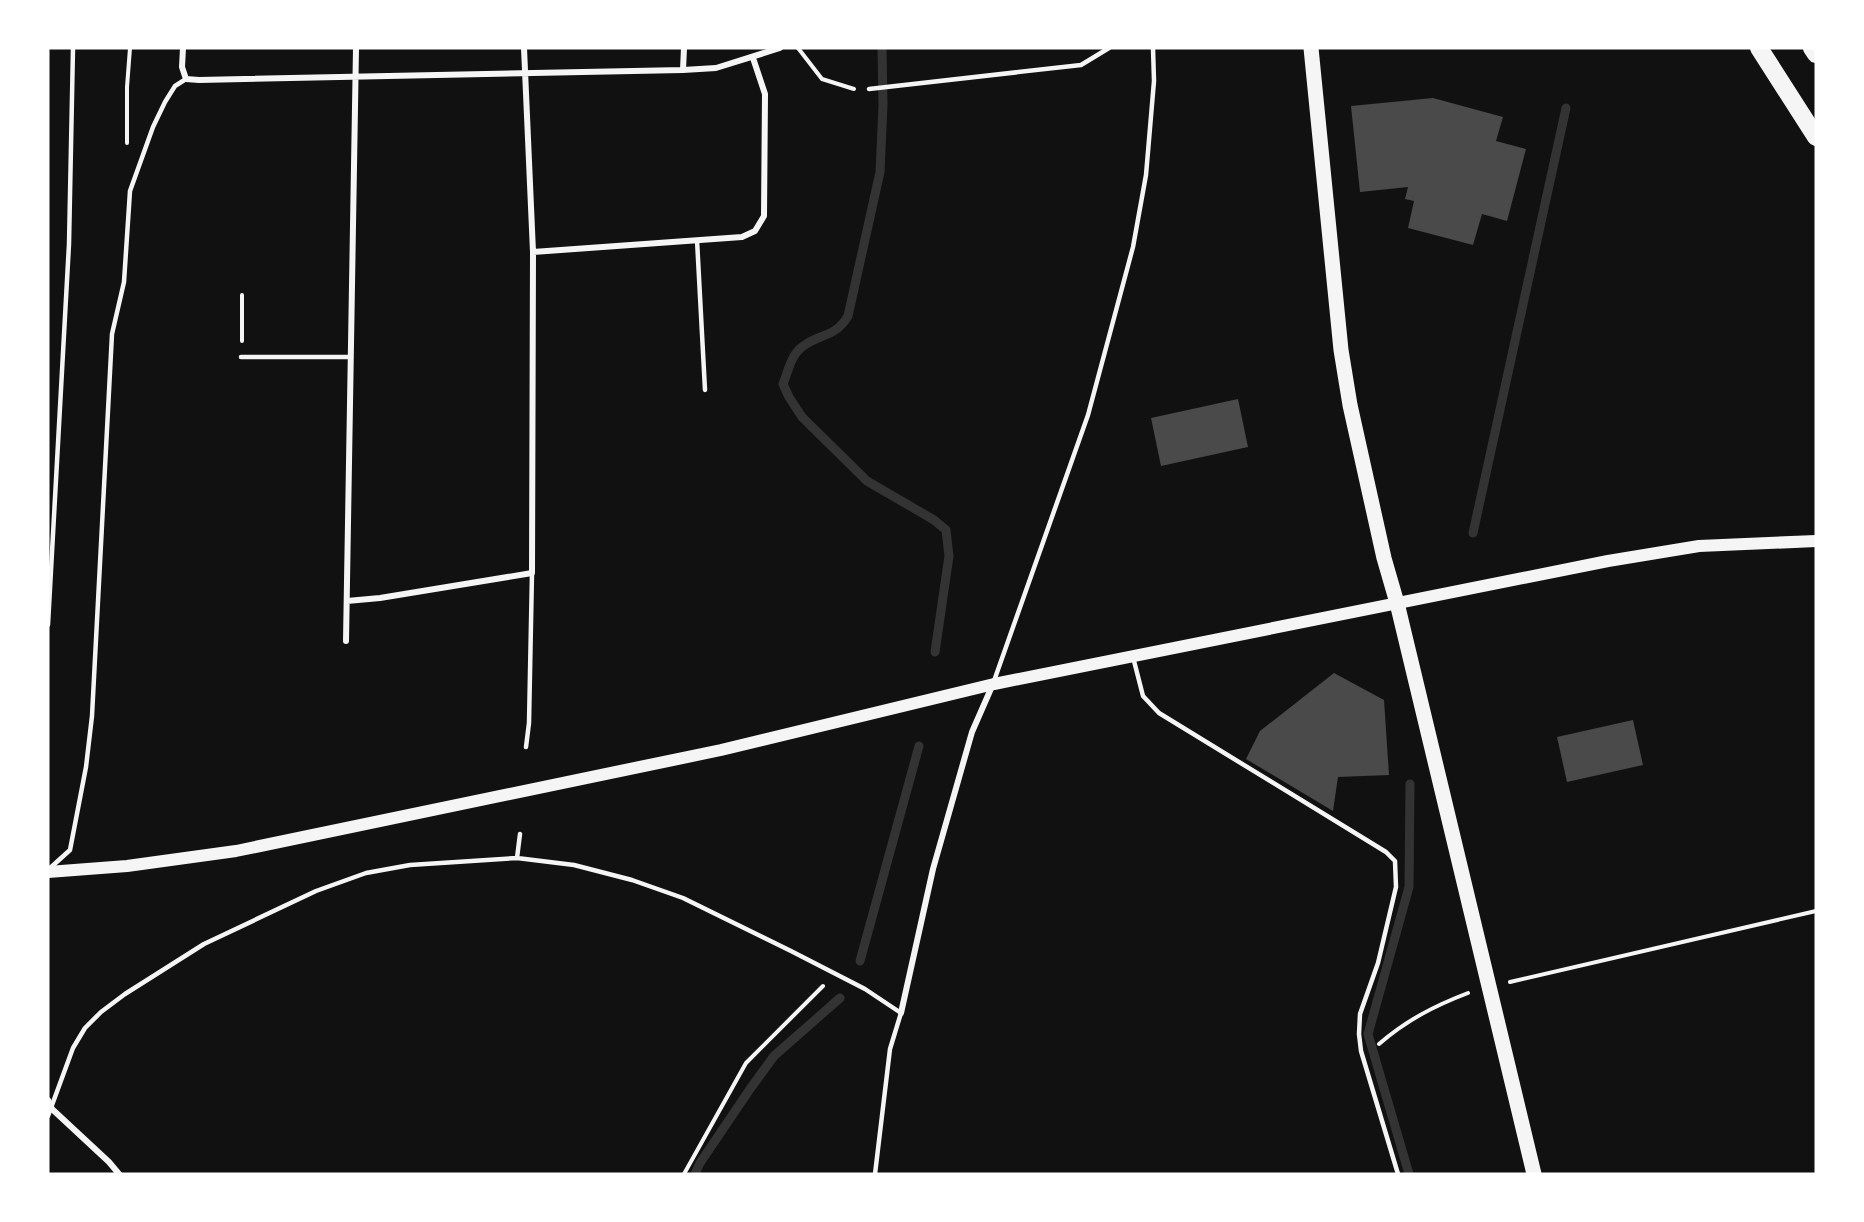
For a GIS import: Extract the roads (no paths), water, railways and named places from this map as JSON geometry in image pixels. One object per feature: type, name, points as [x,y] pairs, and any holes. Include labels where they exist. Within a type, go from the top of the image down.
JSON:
[{"type":"highway","points":[[1759,48],[1816,137]]},
{"type":"highway","points":[[1812,48],[1816,54]]},
{"type":"main road","points":[[1311,48],[1341,350],[1352,416],[1384,558],[1397,603],[1534,1174]]},
{"type":"main road","points":[[48,871],[138,865],[248,848],[721,750],[994,684],[1597,563],[1699,546],[1816,541]]},
{"type":"street","points":[[183,48],[182,67],[186,79],[683,70],[716,68],[780,48]]},
{"type":"street","points":[[346,640],[356,48]]},
{"type":"street","points":[[347,601],[380,598],[532,573],[533,252],[524,48]]},
{"type":"street","points":[[683,70],[684,48]]},
{"type":"street","points":[[533,252],[742,237],[755,231],[764,216],[765,94],[753,58]]},
{"type":"street","points":[[901,1013],[933,869],[972,732],[994,684]]},
{"type":"street","points":[[48,1100],[52,1109],[119,1174]]},
{"type":"lane","points":[[48,625],[69,244],[73,48]]},
{"type":"lane","points":[[869,88],[1081,65],[1109,48]]},
{"type":"lane","points":[[994,684],[1088,415],[1133,247],[1146,175],[1154,81],[1152,48]]},
{"type":"lane","points":[[48,871],[70,850],[90,736],[112,334],[124,282],[130,191],[153,127],[165,102],[176,86],[186,79]]},
{"type":"lane","points":[[697,240],[705,390]]},
{"type":"lane","points":[[242,357],[351,357]]},
{"type":"lane","points":[[526,747],[529,723],[532,573]]},
{"type":"lane","points":[[1133,656],[1143,696],[1159,713],[1386,852],[1395,861],[1396,887],[1378,963],[1360,1014],[1359,1034],[1398,1174]]},
{"type":"lane","points":[[517,858],[520,834]]},
{"type":"lane","points":[[48,1116],[73,1048],[85,1028],[101,1012],[125,994],[204,944],[316,891],[366,873],[410,865],[517,858],[574,865],[632,879],[684,898],[865,989],[901,1013],[890,1049],[875,1174]]},
{"type":"waterway","points":[[882,48],[883,105],[880,172],[848,316],[838,328],[798,350],[792,359],[783,384],[802,417],[867,481],[934,520],[946,530],[949,556],[935,652]]},
{"type":"waterway","points":[[1473,533],[1566,108]]},
{"type":"waterway","points":[[860,961],[919,746]]},
{"type":"waterway","points":[[1409,1174],[1368,1034],[1409,887],[1410,784]]},
{"type":"waterway","points":[[695,1174],[700,1163],[774,1056],[840,998]]}]
